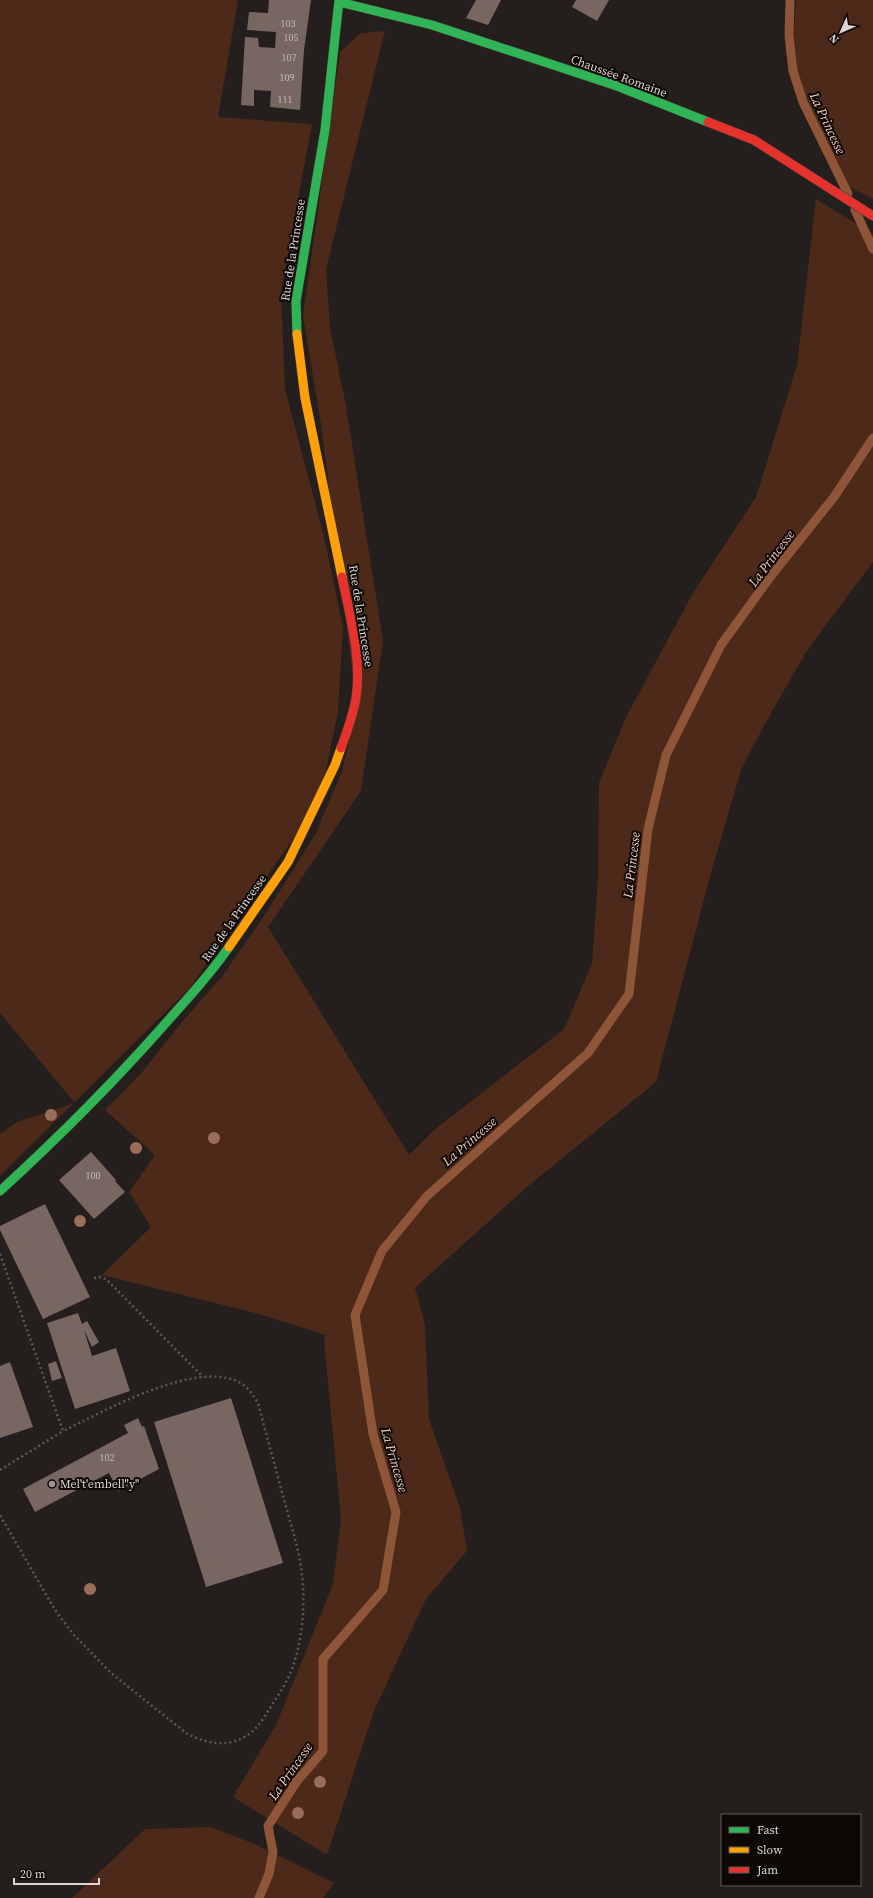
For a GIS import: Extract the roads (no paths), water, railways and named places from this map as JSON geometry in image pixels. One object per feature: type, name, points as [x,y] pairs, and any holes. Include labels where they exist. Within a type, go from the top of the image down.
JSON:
[{"type":"street","name":"Chaussée Romaine","points":[[339,1],[432,26],[617,86],[754,140],[872,215]]},
{"type":"street","name":"Rue de la Princesse","points":[[0,1190],[36,1158],[126,1068],[216,967],[288,862],[335,765],[352,718],[356,698],[358,667],[355,642],[334,533],[305,398],[297,339],[296,301],[325,130],[339,1]]},
{"type":"waterway","name":"La Princesse","points":[[790,0],[789,36],[793,71],[803,102],[848,194]]},
{"type":"waterway","name":"La Princesse","points":[[855,210],[873,249]]},
{"type":"waterway","name":"La Princesse","points":[[259,1898],[269,1874],[273,1852],[268,1826],[297,1781],[323,1751],[323,1659],[383,1590],[396,1512],[373,1434],[355,1315],[382,1251],[427,1196],[588,1053],[629,994],[648,829],[666,755],[721,645],[771,576],[834,497],[873,438]]},
{"type":"place","name":"Mel't'embell\"y\"","points":[[52,1484]]}]
